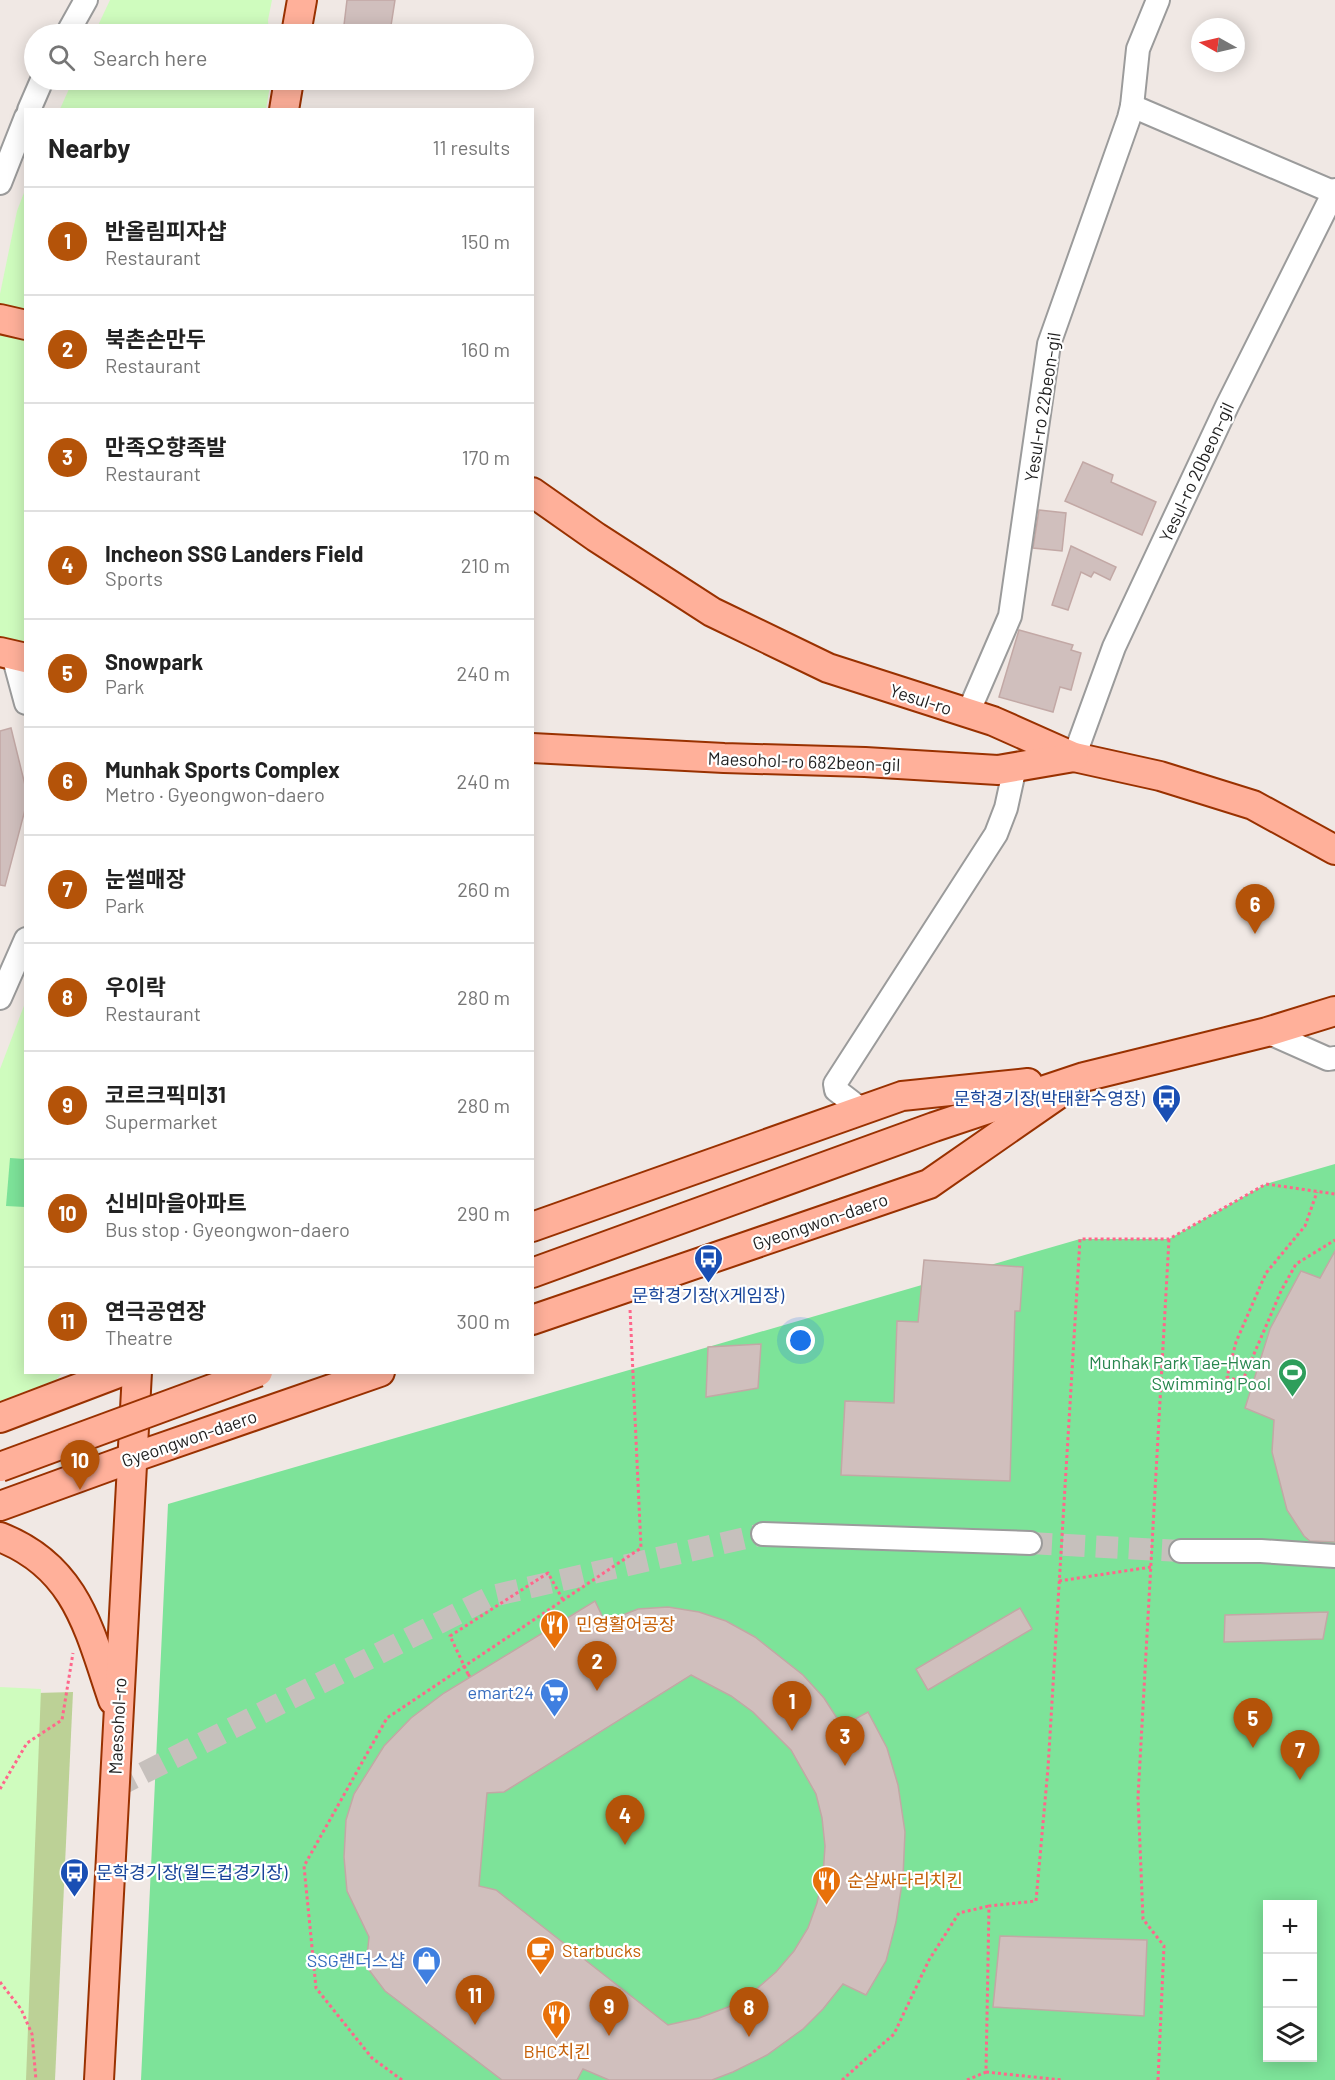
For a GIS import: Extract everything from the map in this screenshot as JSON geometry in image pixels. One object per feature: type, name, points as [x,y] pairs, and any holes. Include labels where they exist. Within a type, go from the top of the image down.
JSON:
[{"type":"main road","points":[[298,24],[302,0]]},
{"type":"main road","points":[[284,108],[287,90]]},
{"type":"main road","points":[[0,319],[24,325]]},
{"type":"main road","name":"Yesul-ro","points":[[534,493],[596,537],[712,612],[828,668],[993,721],[1074,758],[1160,776],[1253,805],[1335,850]]},
{"type":"main road","name":"Maesohol-ro 682beon-gil","points":[[534,748],[998,770],[1074,758]]},
{"type":"main road","name":"Gyeongwon-daero","points":[[534,1272],[934,1126],[1084,1077],[1267,1032],[1335,1010]]},
{"type":"main road","name":"Gyeongwon-daero","points":[[534,1226],[902,1096],[1084,1077]]},
{"type":"main road","name":"Gyeongwon-daero","points":[[534,1319],[929,1184],[1084,1077]]},
{"type":"main road","points":[[0,1418],[116,1374]]},
{"type":"main road","name":"Maesohol-ro","points":[[99,2080],[137,1374]]},
{"type":"main road","name":"Gyeongwon-daero","points":[[0,1467],[253,1374]]},
{"type":"main road","name":"Gyeongwon-daero","points":[[0,1506],[374,1374]]},
{"type":"main road","points":[[0,1537],[36,1556],[63,1580],[84,1614],[118,1713]]},
{"type":"street","points":[[73,24],[86,0]]},
{"type":"street","name":"Yesul-ro 22beon-gil","points":[[968,713],[1010,616],[1049,344],[1132,106],[1138,49],[1158,0]]},
{"type":"street","points":[[30,108],[38,90]]},
{"type":"street","name":"Yesul-ro 20beon-gil","points":[[1074,758],[1114,647],[1227,406],[1335,192],[1132,106]]},
{"type":"street","points":[[0,183],[24,122]]},
{"type":"street","points":[[13,655],[24,696]]},
{"type":"street","points":[[862,1110],[836,1090],[835,1084],[996,834],[1006,808],[1015,767]]},
{"type":"street","points":[[0,998],[24,944]]},
{"type":"street","points":[[1267,1032],[1328,1059],[1335,1058]]},
{"type":"street","points":[[763,1534],[1030,1543]]},
{"type":"street","points":[[1180,1551],[1261,1551],[1335,1556]]},
{"type":"path","points":[[842,2080],[894,2034],[929,1960],[959,1913],[989,1906],[1036,1901],[1048,1768],[1080,1239],[1169,1239],[1266,1184],[1335,1194]]},
{"type":"path","points":[[1252,1385],[1227,1377],[1236,1342],[1266,1273],[1305,1226],[1317,1191]]},
{"type":"path","points":[[1158,2080],[1164,1946],[1143,1919],[1138,1797],[1169,1239]]},
{"type":"path","points":[[1242,1382],[1281,1291],[1296,1264],[1335,1240]]},
{"type":"path","points":[[402,2080],[372,2058],[316,1988],[304,1866],[387,1718],[641,1548],[629,1287]]},
{"type":"path","points":[[1059,1581],[1150,1567]]},
{"type":"path","points":[[470,1677],[450,1636],[548,1573],[563,1600]]},
{"type":"path","points":[[0,1789],[27,1743],[62,1720],[74,1648]]},
{"type":"path","points":[[986,2072],[989,1906]]},
{"type":"path","points":[[0,1982],[21,2008],[32,2034],[36,2080]]},
{"type":"path","points":[[967,2080],[986,2072],[1062,2080]]},
{"type":"green space","points":[[110,0],[272,0],[268,24],[99,24]]},
{"type":"green space","points":[[69,90],[269,90],[266,108],[60,108]]},
{"type":"green space","points":[[24,193],[24,658],[0,652],[0,294],[17,211]]},
{"type":"green space","points":[[24,1006],[24,1374],[61,1374],[56,1380],[0,1401],[0,1069]]},
{"type":"green space","points":[[10,1158],[24,1159],[24,1207],[6,1206]]},
{"type":"green space","points":[[1335,1164],[1335,2080],[141,2080],[168,1504],[1080,1239],[1169,1239],[1266,1184]]},
{"type":"green space","points":[[0,1687],[41,1689],[26,2080],[0,2080]]},
{"type":"green space","points":[[73,1692],[55,2080],[0,2080],[0,1694]]},
{"type":"building","points":[[347,0],[395,0],[391,24],[344,24]]},
{"type":"building","points":[[1083,462],[1113,475],[1111,482],[1156,502],[1142,535],[1065,501]]},
{"type":"building","points":[[1039,510],[1066,513],[1062,551],[1033,548]]},
{"type":"building","points":[[1071,546],[1116,567],[1110,580],[1094,572],[1091,577],[1081,572],[1068,610],[1052,605]]},
{"type":"building","points":[[1019,630],[1073,645],[1071,650],[1081,653],[1071,690],[1060,687],[1053,712],[999,697]]},
{"type":"building","points":[[11,728],[24,781],[24,814],[5,886],[0,885],[0,731]]},
{"type":"building","name":"Munhak Park Tae-Hwan Swimming Pool","points":[[1335,1251],[1335,1542],[1310,1541],[1304,1536],[1287,1510],[1272,1452],[1274,1420],[1245,1408],[1270,1329],[1301,1271],[1320,1278]]},
{"type":"building","points":[[924,1260],[1023,1267],[1020,1311],[1015,1311],[1010,1481],[841,1475],[845,1401],[894,1403],[897,1321],[918,1322]]},
{"type":"building","points":[[761,1344],[758,1388],[706,1397],[708,1347]]},
{"type":"building","points":[[595,1601],[605,1622],[638,1609],[668,1607],[699,1612],[726,1621],[755,1637],[803,1675],[824,1698],[842,1726],[868,1712],[887,1748],[898,1785],[905,1832],[903,1877],[896,1922],[886,1961],[866,1995],[843,1984],[803,2029],[767,2055],[712,2080],[609,2080],[583,2069],[577,2080],[502,2080],[385,1991],[366,1966],[369,1937],[347,1891],[344,1857],[346,1820],[354,1794],[384,1746],[411,1718],[444,1693]],"holes":[[[691,1675],[731,1696],[753,1712],[791,1750],[816,1794],[822,1818],[825,1846],[823,1875],[817,1903],[808,1928],[794,1951],[776,1972],[753,1992],[728,2007],[699,2018],[668,2025],[496,1890],[479,1886],[487,1793],[504,1792]]]},
{"type":"building","points":[[1020,1608],[1032,1629],[928,1690],[916,1669]]},
{"type":"building","points":[[1328,1612],[1323,1639],[1224,1642],[1225,1615]]},
{"type":"building","points":[[1000,1936],[1147,1940],[1144,2016],[993,2007]]},
{"type":"tunnel","points":[[114,1788],[492,1596],[763,1534]]},
{"type":"tunnel","points":[[1030,1543],[1181,1551]]},
{"type":"place","name":"Munhak Sports Complex","points":[[1255,934]]},
{"type":"place","name":"문학경기장(박태환수영장)","points":[[1166,1124]]},
{"type":"place","name":"문학경기장(X게임장)","points":[[708,1284]]},
{"type":"place","name":"Munhak Park Tae-Hwan Swimming Pool","points":[[1292,1398]]},
{"type":"place","name":"신비마을아파트","points":[[80,1490]]},
{"type":"place","name":"민영활어공장","points":[[555,1650]]},
{"type":"place","name":"북촌손만두","points":[[597,1691]]},
{"type":"place","name":"emart24","points":[[555,1718]]},
{"type":"place","name":"반올림피자샵","points":[[792,1731]]},
{"type":"place","name":"Snowpark","points":[[1253,1748]]},
{"type":"place","name":"만족오향족발","points":[[845,1766]]},
{"type":"place","name":"눈썰매장","points":[[1300,1780]]},
{"type":"place","name":"Incheon SSG Landers Field","points":[[625,1845]]},
{"type":"place","name":"문학경기장(월드컵경기장)","points":[[75,1898]]},
{"type":"place","name":"순살싸다리치킨","points":[[826,1906]]},
{"type":"place","name":"Starbucks","points":[[541,1976]]},
{"type":"place","name":"SSG랜더스샵","points":[[426,1986]]},
{"type":"place","name":"연극공연장","points":[[475,2025]]},
{"type":"place","name":"코르크픽미31","points":[[609,2036]]},
{"type":"place","name":"우이락","points":[[749,2037]]},
{"type":"place","name":"BHC치킨","points":[[557,2040]]}]
